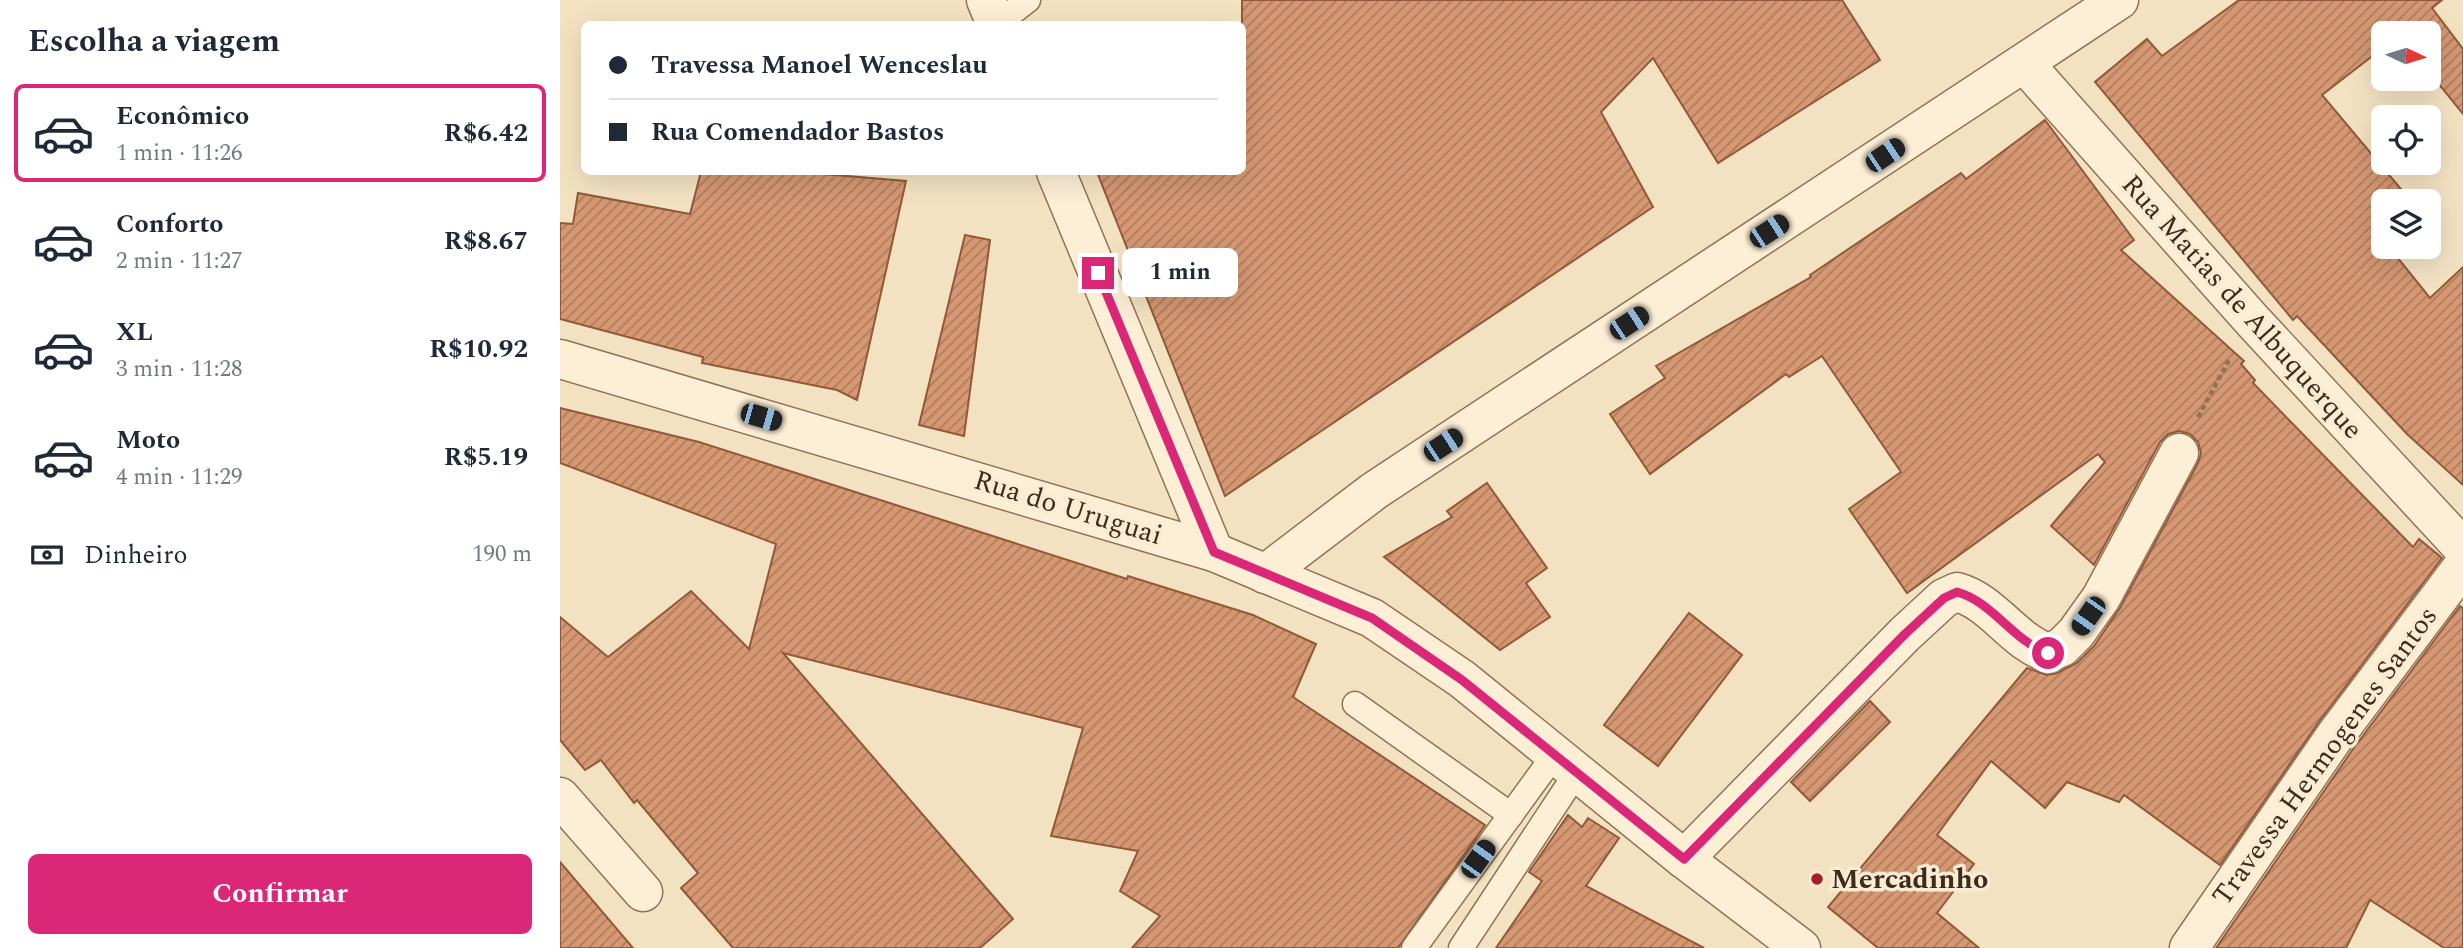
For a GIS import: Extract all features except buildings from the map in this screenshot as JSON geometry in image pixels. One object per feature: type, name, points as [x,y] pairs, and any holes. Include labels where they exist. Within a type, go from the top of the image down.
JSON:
[{"type":"street","points":[[986,0],[995,21]]},
{"type":"street","points":[[1265,574],[1374,491],[2119,0]]},
{"type":"street","name":"Rua Matias de Albuquerque","points":[[2024,63],[2251,319],[2463,548]]},
{"type":"street","points":[[1057,175],[1214,552]]},
{"type":"street","name":"Rua do Uruguai","points":[[560,359],[1214,552],[1372,618],[1462,680],[1684,859],[1801,948]]},
{"type":"street","points":[[1684,859],[1905,634],[1944,598],[1957,592],[1971,596],[2034,648],[2048,653],[2062,647],[2101,598],[2179,453]]},
{"type":"street","name":"Travessa Hermogenes Santos","points":[[2204,943],[2334,736],[2463,566]]},
{"type":"street","points":[[560,797],[643,892]]},
{"type":"lane","points":[[1000,21],[1028,0]]},
{"type":"lane","points":[[1355,704],[1511,815]]},
{"type":"lane","points":[[1414,948],[1511,815],[1566,763]]},
{"type":"lane","points":[[1461,948],[1566,763]]},
{"type":"path","points":[[2179,453],[2251,319]]},
{"type":"place","name":"Mercadinho","points":[[1817,879]]},
{"type":"route","points":[[1098,273],[1214,552],[1372,618],[1462,680],[1684,859],[1905,634],[1944,598],[1957,592],[1971,596],[2034,648],[2048,653]]}]
